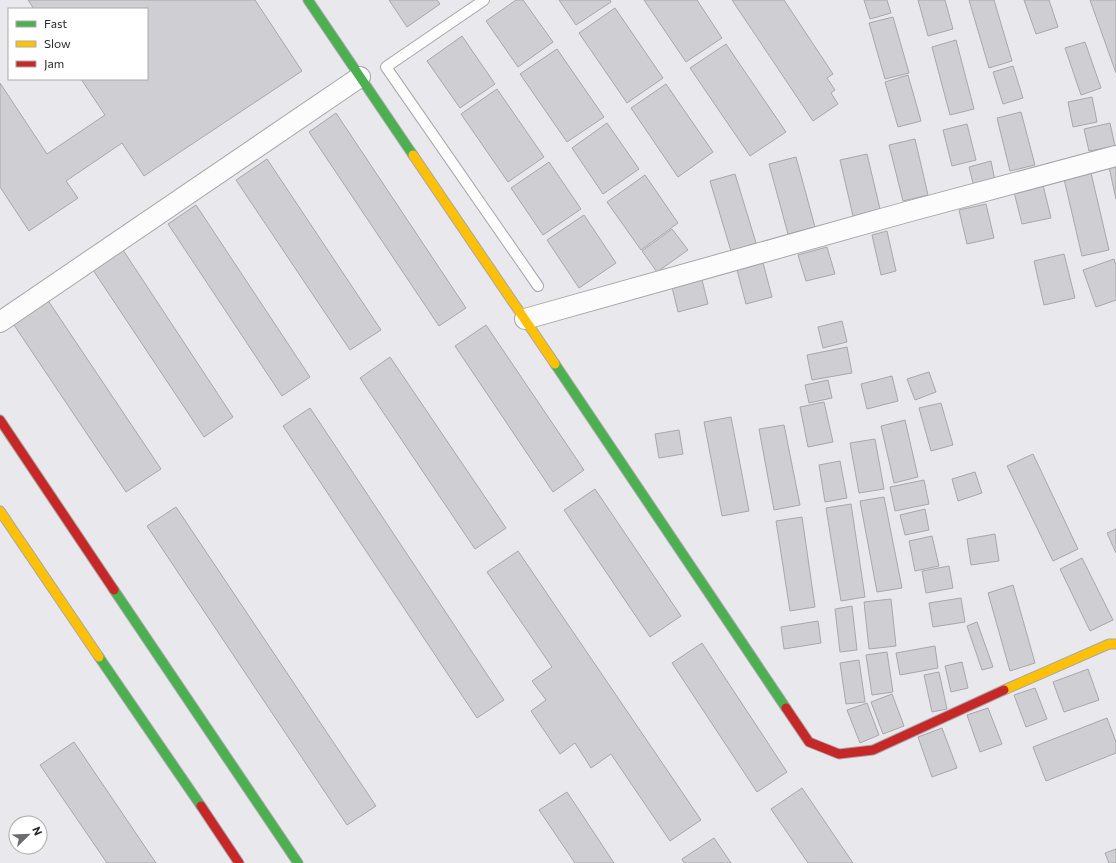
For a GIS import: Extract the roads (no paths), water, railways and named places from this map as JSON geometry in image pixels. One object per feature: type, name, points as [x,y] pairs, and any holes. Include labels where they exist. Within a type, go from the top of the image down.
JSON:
[{"type":"street","points":[[308,0],[525,319],[809,742],[839,754],[873,750],[1034,676],[1109,644],[1116,644]]},
{"type":"street","points":[[0,322],[360,77]]},
{"type":"street","points":[[525,319],[903,213],[1116,156]]},
{"type":"street","points":[[0,420],[298,863]]},
{"type":"street","points":[[0,511],[239,863]]},
{"type":"lane","points":[[484,0],[386,67],[538,286]]}]
